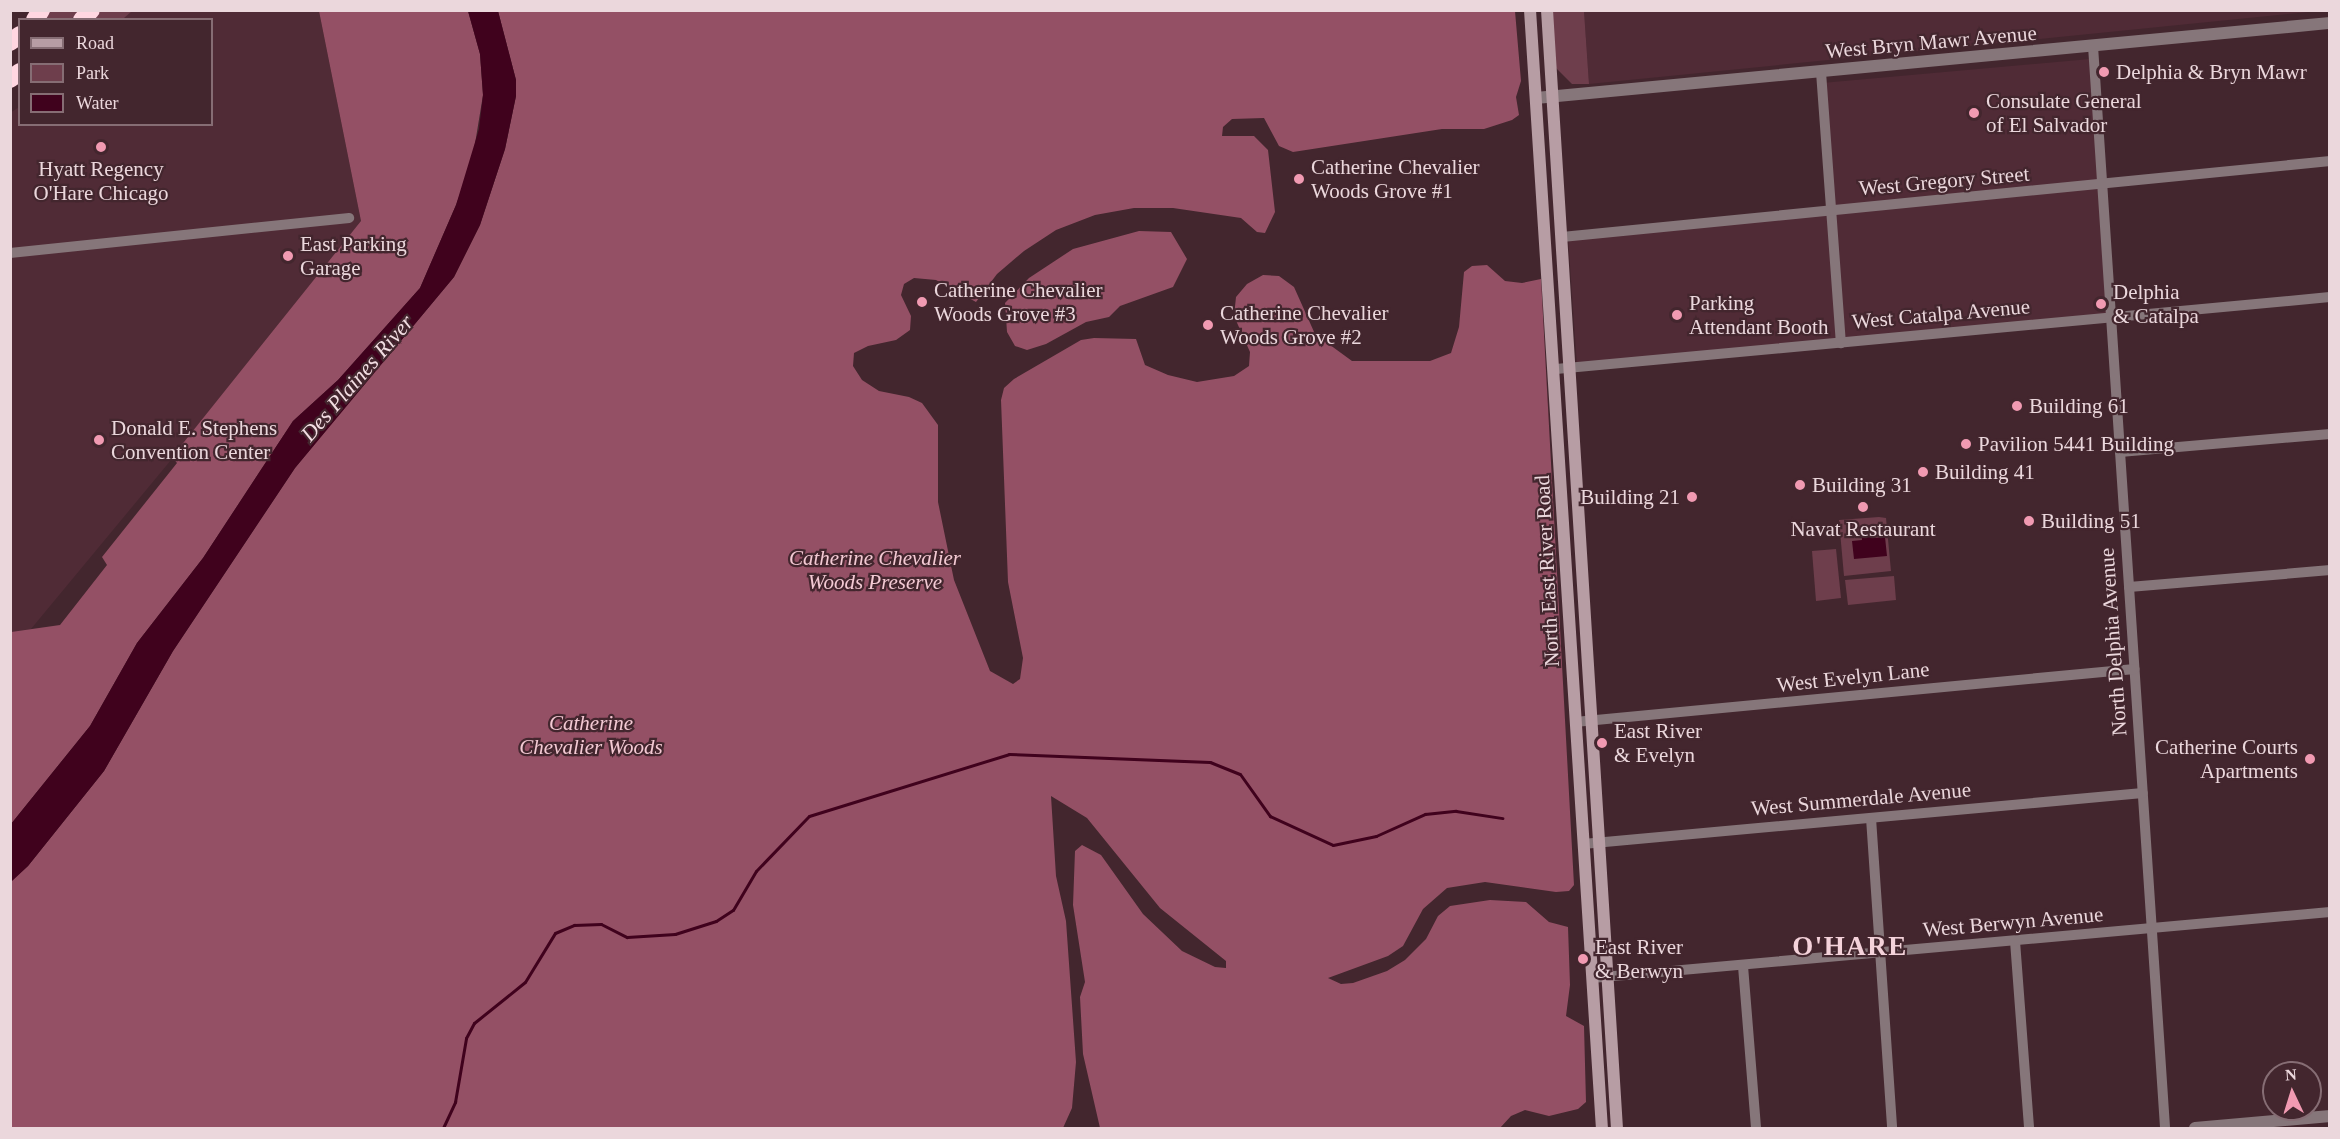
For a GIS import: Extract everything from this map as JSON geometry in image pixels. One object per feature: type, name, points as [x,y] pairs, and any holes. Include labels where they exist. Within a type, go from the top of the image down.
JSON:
[{"type":"main road","name":"North East River Road","points":[[1530,10],[1556,369],[1575,722],[1602,1128]]},
{"type":"main road","name":"North East River Road","points":[[1547,10],[1617,1128]]},
{"type":"street","name":"West Bryn Mawr Avenue","points":[[1536,98],[2330,23]]},
{"type":"street","name":"North Delphia Avenue","points":[[2093,46],[2165,1128]]},
{"type":"street","points":[[1821,72],[1840,343]]},
{"type":"street","name":"West Gregory Street","points":[[1562,237],[2330,161]]},
{"type":"street","points":[[10,253],[349,218]]},
{"type":"street","name":"West Catalpa Avenue","points":[[1556,369],[2330,297]]},
{"type":"street","points":[[2120,452],[2330,434]]},
{"type":"street","points":[[2129,587],[2330,570]]},
{"type":"street","name":"West Evelyn Lane","points":[[1575,722],[2134,669]]},
{"type":"street","name":"West Summerdale Avenue","points":[[1584,844],[2143,793]]},
{"type":"street","points":[[1871,818],[1892,1128]]},
{"type":"street","name":"West Berwyn Avenue","points":[[1592,978],[2330,912]]},
{"type":"street","points":[[2015,941],[2030,1128]]},
{"type":"street","points":[[1743,966],[1755,1128]]},
{"type":"street","points":[[2195,1128],[2330,1116]]},
{"type":"shaded area","points":[[132,10],[319,11],[361,221],[369,221],[31,629],[11,632],[10,113],[18,108],[18,126],[213,126],[213,18],[124,18]]},
{"type":"shaded area","points":[[2329,10],[1589,84],[1584,11]]},
{"type":"shaded area","points":[[2090,59],[2111,316],[1577,366],[1568,236],[1832,212],[1822,83]]},
{"type":"green space","points":[[46,11],[81,11],[72,18],[41,18]]},
{"type":"green space","points":[[100,11],[132,11],[124,18],[92,18]]},
{"type":"green space","points":[[319,11],[468,11],[480,54],[483,95],[472,162],[456,205],[420,288],[338,380],[293,421],[203,558],[137,643],[90,726],[11,824],[11,632],[60,625],[107,565],[102,557],[177,463],[172,457],[361,221]]},
{"type":"green space","name":"Catherine Chevalier Woods","points":[[498,11],[1515,11],[1521,81],[1516,97],[1519,115],[1512,120],[1484,129],[1442,129],[1293,152],[1279,146],[1264,118],[1232,119],[1223,127],[1222,136],[1254,136],[1268,150],[1275,212],[1265,233],[1257,232],[1241,218],[1173,208],[1134,208],[1095,215],[1056,230],[1024,251],[997,274],[976,302],[936,280],[914,278],[904,284],[901,295],[911,316],[910,330],[896,340],[868,346],[854,353],[853,366],[862,380],[879,391],[909,397],[922,403],[938,425],[938,502],[954,580],[990,671],[1013,684],[1020,679],[1023,658],[1008,582],[1001,400],[1004,388],[1014,379],[1081,340],[1094,338],[1136,339],[1145,365],[1168,375],[1197,382],[1234,376],[1249,366],[1250,352],[1234,316],[1236,297],[1247,284],[1263,275],[1279,276],[1294,287],[1315,334],[1352,361],[1430,361],[1451,353],[1459,327],[1464,272],[1472,266],[1487,265],[1505,281],[1522,283],[1541,279],[1574,885],[1569,891],[1556,892],[1485,882],[1447,888],[1423,909],[1403,946],[1388,956],[1328,978],[1341,984],[1353,983],[1387,971],[1405,960],[1426,939],[1438,916],[1450,906],[1490,900],[1526,902],[1549,922],[1568,927],[1570,985],[1566,1016],[1584,1026],[1586,1102],[1578,1109],[1549,1116],[1525,1110],[1511,1116],[1500,1128],[1100,1128],[1083,1054],[1080,997],[1085,982],[1073,905],[1075,851],[1082,845],[1101,855],[1143,914],[1182,951],[1215,967],[1226,968],[1226,961],[1160,908],[1087,818],[1051,796],[1056,876],[1066,921],[1076,1062],[1072,1108],[1063,1128],[11,1128],[10,882],[28,866],[104,771],[173,651],[295,468],[454,277],[480,225],[505,149],[516,96],[516,80]]},
{"type":"green space","points":[[1552,11],[1584,11],[1589,84],[1572,84],[1556,68]]},
{"type":"green space","points":[[1139,231],[1171,232],[1187,259],[1173,287],[1120,306],[1109,317],[1086,322],[1046,344],[1027,350],[1015,346],[1007,332],[1005,303],[1029,278],[1073,249]]},
{"type":"green space","points":[[1886,518],[1891,571],[1844,576],[1839,520]]},
{"type":"green space","points":[[1836,549],[1841,598],[1816,601],[1812,551]]},
{"type":"green space","points":[[1894,576],[1896,600],[1848,605],[1845,580]]},
{"type":"water","name":"Des Plaines River","points":[[468,11],[498,11],[516,80],[516,96],[505,149],[480,225],[454,277],[295,468],[173,651],[104,771],[28,866],[11,882],[11,824],[90,726],[137,643],[203,558],[293,421],[338,380],[420,288],[456,205],[479,129],[483,95],[480,54]]},
{"type":"water","points":[[1874,526],[1875,538],[1885,537],[1887,556],[1854,559],[1852,541],[1862,540],[1861,527]]},
{"type":"waterway","points":[[443,1128],[455,1102],[466,1038],[474,1023],[525,982],[555,933],[574,925],[601,924],[627,937],[675,934],[716,921],[733,910],[756,871],[809,816],[1009,754],[1210,762],[1240,774],[1270,816],[1333,845],[1376,836],[1425,814],[1456,811],[1502,818]]},
{"type":"place","name":"Delphia & Bryn Mawr","points":[[2104,72]]},
{"type":"place","name":"Consulate General of El Salvador","points":[[1974,113]]},
{"type":"place","name":"Hyatt Regency O'Hare Chicago","points":[[101,147]]},
{"type":"place","name":"Catherine Chevalier Woods Grove #1","points":[[1299,179]]},
{"type":"place","name":"East Parking Garage","points":[[288,256]]},
{"type":"place","name":"Catherine Chevalier Woods Grove #3","points":[[922,302]]},
{"type":"place","name":"Delphia & Catalpa","points":[[2101,304]]},
{"type":"place","name":"Parking Attendant Booth","points":[[1677,315]]},
{"type":"place","name":"Catherine Chevalier Woods Grove #2","points":[[1208,325]]},
{"type":"place","name":"Building 61","points":[[2017,406]]},
{"type":"place","name":"Donald E. Stephens Convention Center","points":[[99,440]]},
{"type":"place","name":"Pavilion 5441 Building","points":[[1966,444]]},
{"type":"place","name":"Building 41","points":[[1923,472]]},
{"type":"place","name":"Building 31","points":[[1800,485]]},
{"type":"place","name":"Building 21","points":[[1692,497]]},
{"type":"place","name":"Navat Restaurant","points":[[1863,507]]},
{"type":"place","name":"Building 51","points":[[2029,521]]},
{"type":"place","name":"East River & Evelyn","points":[[1602,743]]},
{"type":"place","name":"Catherine Courts Apartments","points":[[2310,759]]},
{"type":"place","name":"East River & Berwyn","points":[[1583,959]]},
{"type":"district","name":"O'HARE","points":[[1850,947]]},
{"type":"park label","name":"Catherine Chevalier Woods Preserve","points":[[875,570]]}]
